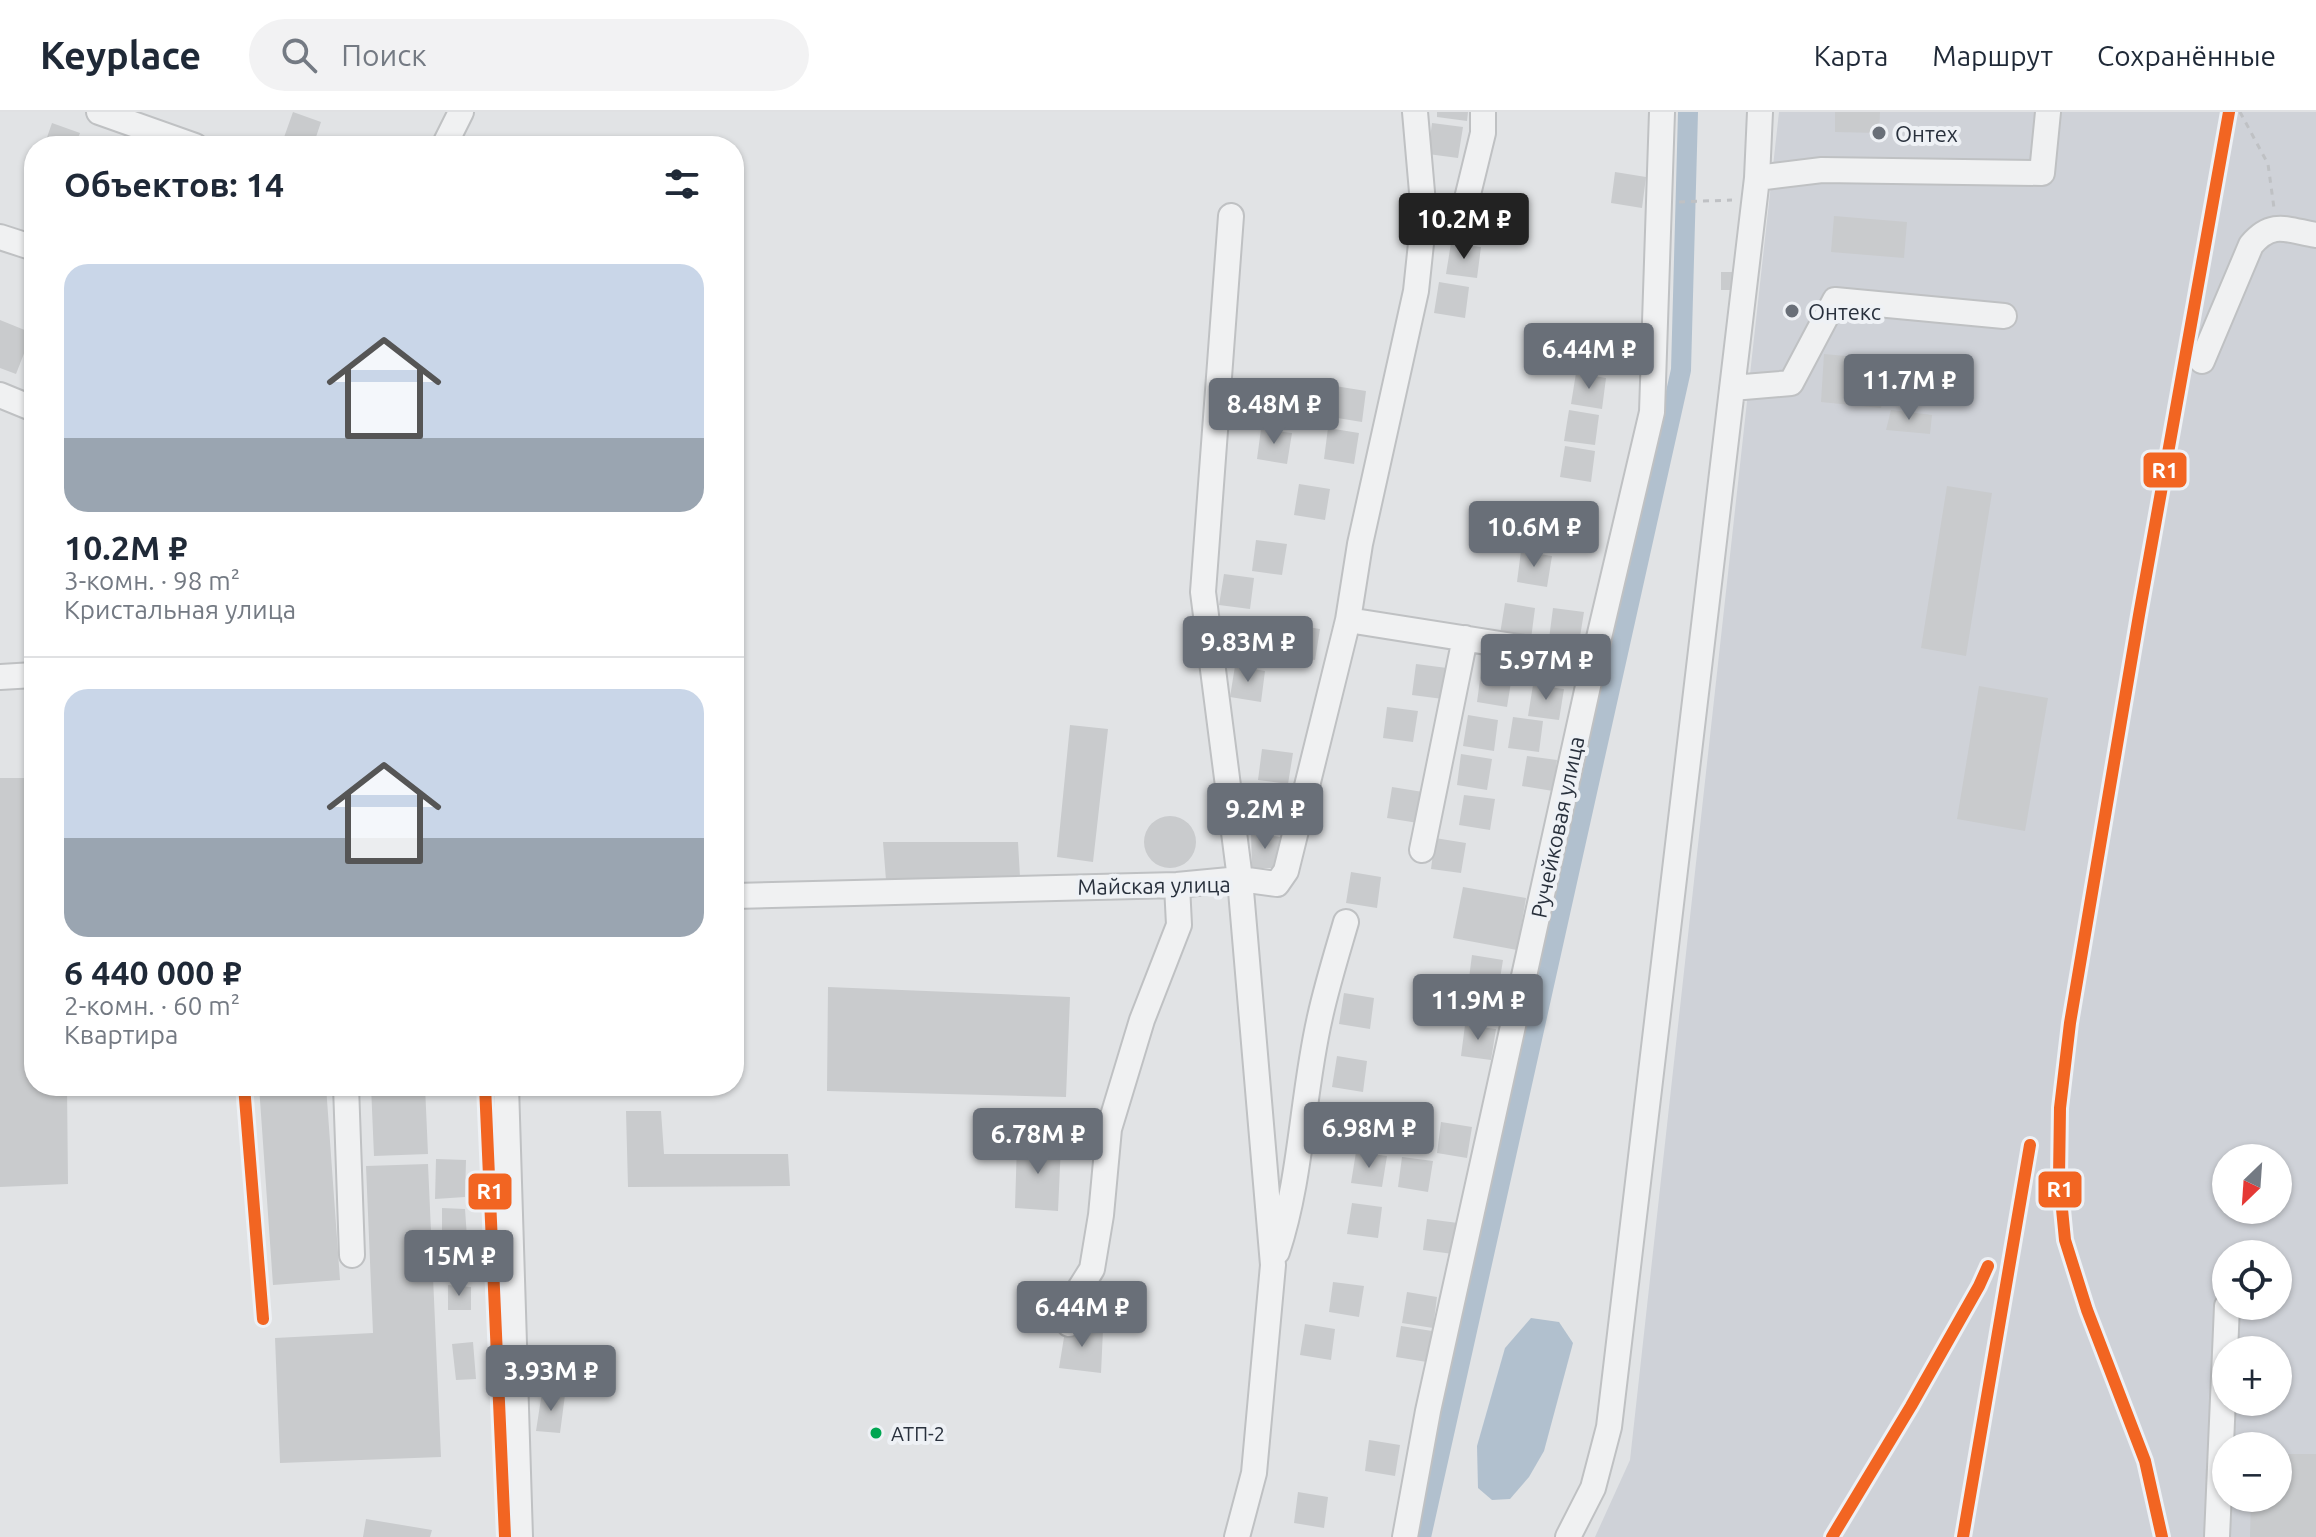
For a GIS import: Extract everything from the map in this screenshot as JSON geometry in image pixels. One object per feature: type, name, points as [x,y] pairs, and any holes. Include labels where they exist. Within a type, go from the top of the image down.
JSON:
[{"type":"street","points":[[99,112],[167,136]]},
{"type":"street","points":[[449,136],[461,112]]},
{"type":"street","points":[[1231,216],[1203,592],[1240,879],[1277,884],[1286,871],[1348,620],[1360,544],[1416,291],[1424,215],[1415,112]]},
{"type":"street","points":[[1461,223],[1483,133],[1483,112]]},
{"type":"street","name":"Ручейковая улица","points":[[1405,1537],[1431,1396],[1594,659],[1652,412],[1662,112]]},
{"type":"street","points":[[1568,1537],[1593,1488],[1609,1427],[1756,189],[1760,112]]},
{"type":"street","points":[[1756,189],[1822,170],[2042,173],[2048,112]]},
{"type":"street","points":[[1424,215],[1507,229]]},
{"type":"street","points":[[2202,361],[2251,245],[2263,231],[2275,228],[2316,235]]},
{"type":"street","points":[[0,237],[24,245]]},
{"type":"street","points":[[1732,388],[1791,383],[1835,300],[2004,316]]},
{"type":"street","points":[[0,395],[24,405]]},
{"type":"street","points":[[1348,620],[1594,659]]},
{"type":"street","points":[[1422,850],[1465,638]]},
{"type":"street","points":[[0,677],[24,676]]},
{"type":"street","name":"Майская улица","points":[[744,896],[1177,885],[1240,879],[1273,1265],[1254,1473],[1237,1537]]},
{"type":"street","points":[[1069,1324],[1072,1301],[1092,1269],[1101,1215],[1109,1129],[1142,1020],[1179,925],[1177,885]]},
{"type":"street","name":"Майская улица","points":[[1273,1265],[1286,1224],[1319,1018],[1346,922]]},
{"type":"street","points":[[346,1096],[352,1255]]},
{"type":"street","points":[[506,1096],[520,1537]]},
{"type":"street","points":[[2217,1537],[2226,1320]]},
{"type":"path","points":[[2240,112],[2271,174],[2275,228]]},
{"type":"path","points":[[1679,202],[1701,201],[1756,189]]},
{"type":"shaded area","points":[[1779,112],[2316,112],[2316,1537],[1595,1537],[1630,1460]]},
{"type":"water","points":[[1531,1318],[1559,1322],[1573,1343],[1544,1451],[1529,1477],[1510,1499],[1492,1500],[1478,1488],[1477,1446],[1505,1348]]},
{"type":"building","points":[[293,112],[321,122],[316,136],[284,136]]},
{"type":"building","points":[[1437,112],[1468,112],[1467,121],[1437,117]]},
{"type":"building","points":[[1835,112],[1880,112],[1879,133],[1835,132]]},
{"type":"building","points":[[52,123],[80,133],[79,136],[47,136]]},
{"type":"building","points":[[1432,123],[1463,127],[1458,158],[1428,154]]},
{"type":"building","points":[[1615,172],[1646,177],[1642,208],[1611,203]]},
{"type":"building","points":[[1834,216],[1907,222],[1904,258],[1831,252]]},
{"type":"building","points":[[1451,243],[1481,247],[1477,278],[1446,274]]},
{"type":"building","points":[[1721,272],[1736,272],[1737,290],[1721,290]]},
{"type":"building","points":[[1439,282],[1469,287],[1465,318],[1434,313]]},
{"type":"building","points":[[0,320],[24,330],[24,354],[16,374],[0,368]]},
{"type":"building","points":[[1824,354],[1888,360],[1881,408],[1821,402]]},
{"type":"building","points":[[1576,373],[1606,378],[1602,409],[1571,404]]},
{"type":"building","points":[[1244,385],[1274,389],[1270,420],[1239,416]]},
{"type":"building","points":[[1335,386],[1366,391],[1362,422],[1331,417]]},
{"type":"building","points":[[1569,410],[1599,415],[1595,445],[1564,441]]},
{"type":"building","points":[[1891,410],[1932,415],[1930,434],[1886,430]]},
{"type":"building","points":[[1328,428],[1359,433],[1354,464],[1324,459]]},
{"type":"building","points":[[1261,429],[1292,433],[1287,464],[1257,459]]},
{"type":"building","points":[[1565,446],[1595,451],[1591,482],[1560,477]]},
{"type":"building","points":[[1299,484],[1330,489],[1325,520],[1294,515]]},
{"type":"building","points":[[1947,486],[1992,493],[1966,656],[1921,648]]},
{"type":"building","points":[[1256,540],[1287,544],[1282,575],[1252,571]]},
{"type":"building","points":[[1521,551],[1552,556],[1547,587],[1517,582]]},
{"type":"building","points":[[1224,574],[1254,578],[1250,609],[1219,605]]},
{"type":"building","points":[[1505,603],[1535,608],[1531,639],[1500,634]]},
{"type":"building","points":[[1553,608],[1584,612],[1579,643],[1549,639]]},
{"type":"building","points":[[1289,624],[1320,629],[1315,660],[1285,655]]},
{"type":"building","points":[[1416,664],[1447,668],[1443,699],[1412,695]]},
{"type":"building","points":[[1235,666],[1265,671],[1261,702],[1230,697]]},
{"type":"building","points":[[1481,672],[1512,676],[1507,707],[1477,702]]},
{"type":"building","points":[[1533,685],[1564,689],[1559,720],[1528,716]]},
{"type":"building","points":[[1979,686],[2048,698],[2025,831],[1957,819]]},
{"type":"building","points":[[1387,707],[1418,711],[1413,742],[1383,738]]},
{"type":"building","points":[[1468,715],[1498,720],[1494,751],[1463,746]]},
{"type":"building","points":[[1513,717],[1543,721],[1539,752],[1508,748]]},
{"type":"building","points":[[1070,725],[1108,729],[1093,862],[1057,857]]},
{"type":"building","points":[[1262,749],[1293,753],[1288,784],[1258,780]]},
{"type":"building","points":[[1461,754],[1492,759],[1487,790],[1457,785]]},
{"type":"building","points":[[1527,756],[1557,760],[1553,791],[1522,786]]},
{"type":"building","points":[[0,778],[24,778],[24,1096],[67,1096],[68,1184],[0,1187]]},
{"type":"building","points":[[1392,787],[1423,792],[1418,823],[1387,818]]},
{"type":"building","points":[[1464,795],[1495,799],[1490,830],[1459,825]]},
{"type":"building","points":[[1170,816],[1188,824],[1196,842],[1188,860],[1170,868],[1152,860],[1144,842],[1152,824]]},
{"type":"building","points":[[1251,833],[1280,837],[1276,868],[1252,868]]},
{"type":"building","points":[[1435,838],[1466,843],[1461,873],[1431,869]]},
{"type":"building","points":[[883,842],[1018,842],[1020,877],[886,880]]},
{"type":"building","points":[[1351,872],[1381,877],[1377,908],[1346,903]]},
{"type":"building","points":[[1463,887],[1526,898],[1517,950],[1453,938]]},
{"type":"building","points":[[1472,955],[1503,960],[1498,991],[1468,986]]},
{"type":"building","points":[[828,987],[1070,997],[1066,1097],[827,1091]]},
{"type":"building","points":[[1344,993],[1374,998],[1370,1029],[1339,1024]]},
{"type":"building","points":[[1465,1025],[1496,1029],[1491,1060],[1461,1056]]},
{"type":"building","points":[[1337,1056],[1367,1061],[1363,1092],[1332,1087]]},
{"type":"building","points":[[260,1096],[327,1096],[340,1280],[273,1285]]},
{"type":"building","points":[[371,1096],[425,1096],[428,1154],[374,1156]]},
{"type":"building","points":[[1329,1105],[1360,1110],[1355,1141],[1324,1136]]},
{"type":"building","points":[[626,1111],[661,1111],[664,1154],[788,1154],[790,1186],[628,1187]]},
{"type":"building","points":[[1441,1122],[1472,1127],[1467,1158],[1437,1153]]},
{"type":"building","points":[[1017,1142],[1061,1144],[1058,1211],[1015,1208]]},
{"type":"building","points":[[1356,1152],[1387,1156],[1382,1187],[1351,1183]]},
{"type":"building","points":[[1402,1157],[1433,1161],[1428,1192],[1398,1187]]},
{"type":"building","points":[[436,1159],[466,1160],[465,1197],[435,1199]]},
{"type":"building","points":[[428,1164],[441,1457],[280,1463],[275,1338],[373,1333],[366,1166]]},
{"type":"building","points":[[1352,1203],[1382,1207],[1378,1238],[1347,1234]]},
{"type":"building","points":[[442,1208],[465,1209],[467,1238],[442,1237]]},
{"type":"building","points":[[1427,1219],[1458,1223],[1453,1254],[1423,1250]]},
{"type":"building","points":[[1333,1282],[1364,1286],[1359,1317],[1329,1312]]},
{"type":"building","points":[[448,1285],[471,1287],[471,1310],[448,1310]]},
{"type":"building","points":[[1407,1292],[1437,1297],[1433,1328],[1402,1323]]},
{"type":"building","points":[[1305,1324],[1335,1329],[1331,1360],[1300,1355]]},
{"type":"building","points":[[1066,1325],[1103,1330],[1101,1373],[1059,1368]]},
{"type":"building","points":[[1401,1326],[1432,1331],[1427,1362],[1396,1357]]},
{"type":"building","points":[[473,1342],[476,1379],[456,1380],[452,1344]]},
{"type":"building","points":[[542,1392],[565,1395],[560,1433],[536,1431]]},
{"type":"building","points":[[1369,1440],[1400,1445],[1395,1476],[1365,1471]]},
{"type":"building","points":[[2292,1454],[2316,1454],[2316,1537],[2250,1537],[2251,1512],[2292,1512]]},
{"type":"building","points":[[1298,1492],[1328,1497],[1324,1528],[1294,1523]]},
{"type":"building","points":[[366,1519],[432,1530],[430,1537],[363,1537]]},
{"type":"waterway","points":[[1421,1537],[1681,370],[1688,112]]},
{"type":"transit line","name":"R1","points":[[2162,1537],[2145,1461],[2087,1310],[2065,1240],[2059,1178],[2060,1108],[2070,1023],[2139,615],[2229,112]]},
{"type":"transit line","name":"R1","points":[[245,1096],[263,1319]]},
{"type":"transit line","name":"R1","points":[[485,1096],[505,1537]]},
{"type":"transit line","name":"R1","points":[[1963,1537],[2030,1145]]},
{"type":"transit line","name":"R1","points":[[1832,1537],[1911,1406],[1988,1266]]},
{"type":"place","name":"Онтех","points":[[1879,133]]},
{"type":"place","name":"Онтекс","points":[[1792,311]]},
{"type":"place","name":"АТП-2","points":[[876,1433]]}]
